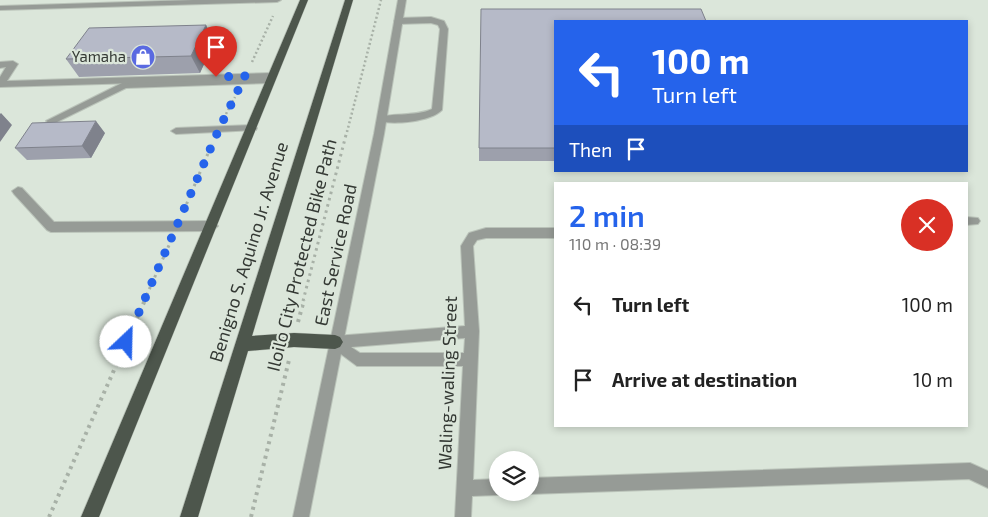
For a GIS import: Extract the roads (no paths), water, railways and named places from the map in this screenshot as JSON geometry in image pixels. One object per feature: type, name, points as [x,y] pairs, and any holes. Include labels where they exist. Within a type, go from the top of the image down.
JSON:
[{"type":"highway","name":"Benigno S. Aquino Jr. Avenue","points":[[90,517],[212,226],[270,78],[304,0]]},
{"type":"highway","name":"Benigno S. Aquino Jr. Avenue","points":[[189,517],[349,0]]},
{"type":"highway","points":[[244,344],[294,340],[335,342]]},
{"type":"street","points":[[2,0],[0,6],[277,4]]},
{"type":"street","name":"East Service Road","points":[[301,517],[335,342],[382,119],[402,0]]},
{"type":"street","points":[[382,119],[417,118],[429,116],[437,110],[444,29],[441,23],[431,20],[398,21]]},
{"type":"street","points":[[0,66],[13,64],[1,84]]},
{"type":"street","points":[[51,120],[124,85],[270,78]]},
{"type":"street","points":[[1,84],[244,79]]},
{"type":"street","points":[[176,131],[252,128]]},
{"type":"street","points":[[18,191],[51,227],[212,226]]},
{"type":"street","name":"Waling-waling Street","points":[[463,517],[472,331],[467,246],[473,236],[486,233],[554,233]]},
{"type":"street","points":[[335,342],[472,331]]},
{"type":"street","points":[[335,342],[358,360],[470,359]]},
{"type":"street","points":[[539,486],[970,471],[988,480]]},
{"type":"street","points":[[464,488],[489,487]]},
{"type":"place","name":"Yamaha","points":[[143,57]]}]
